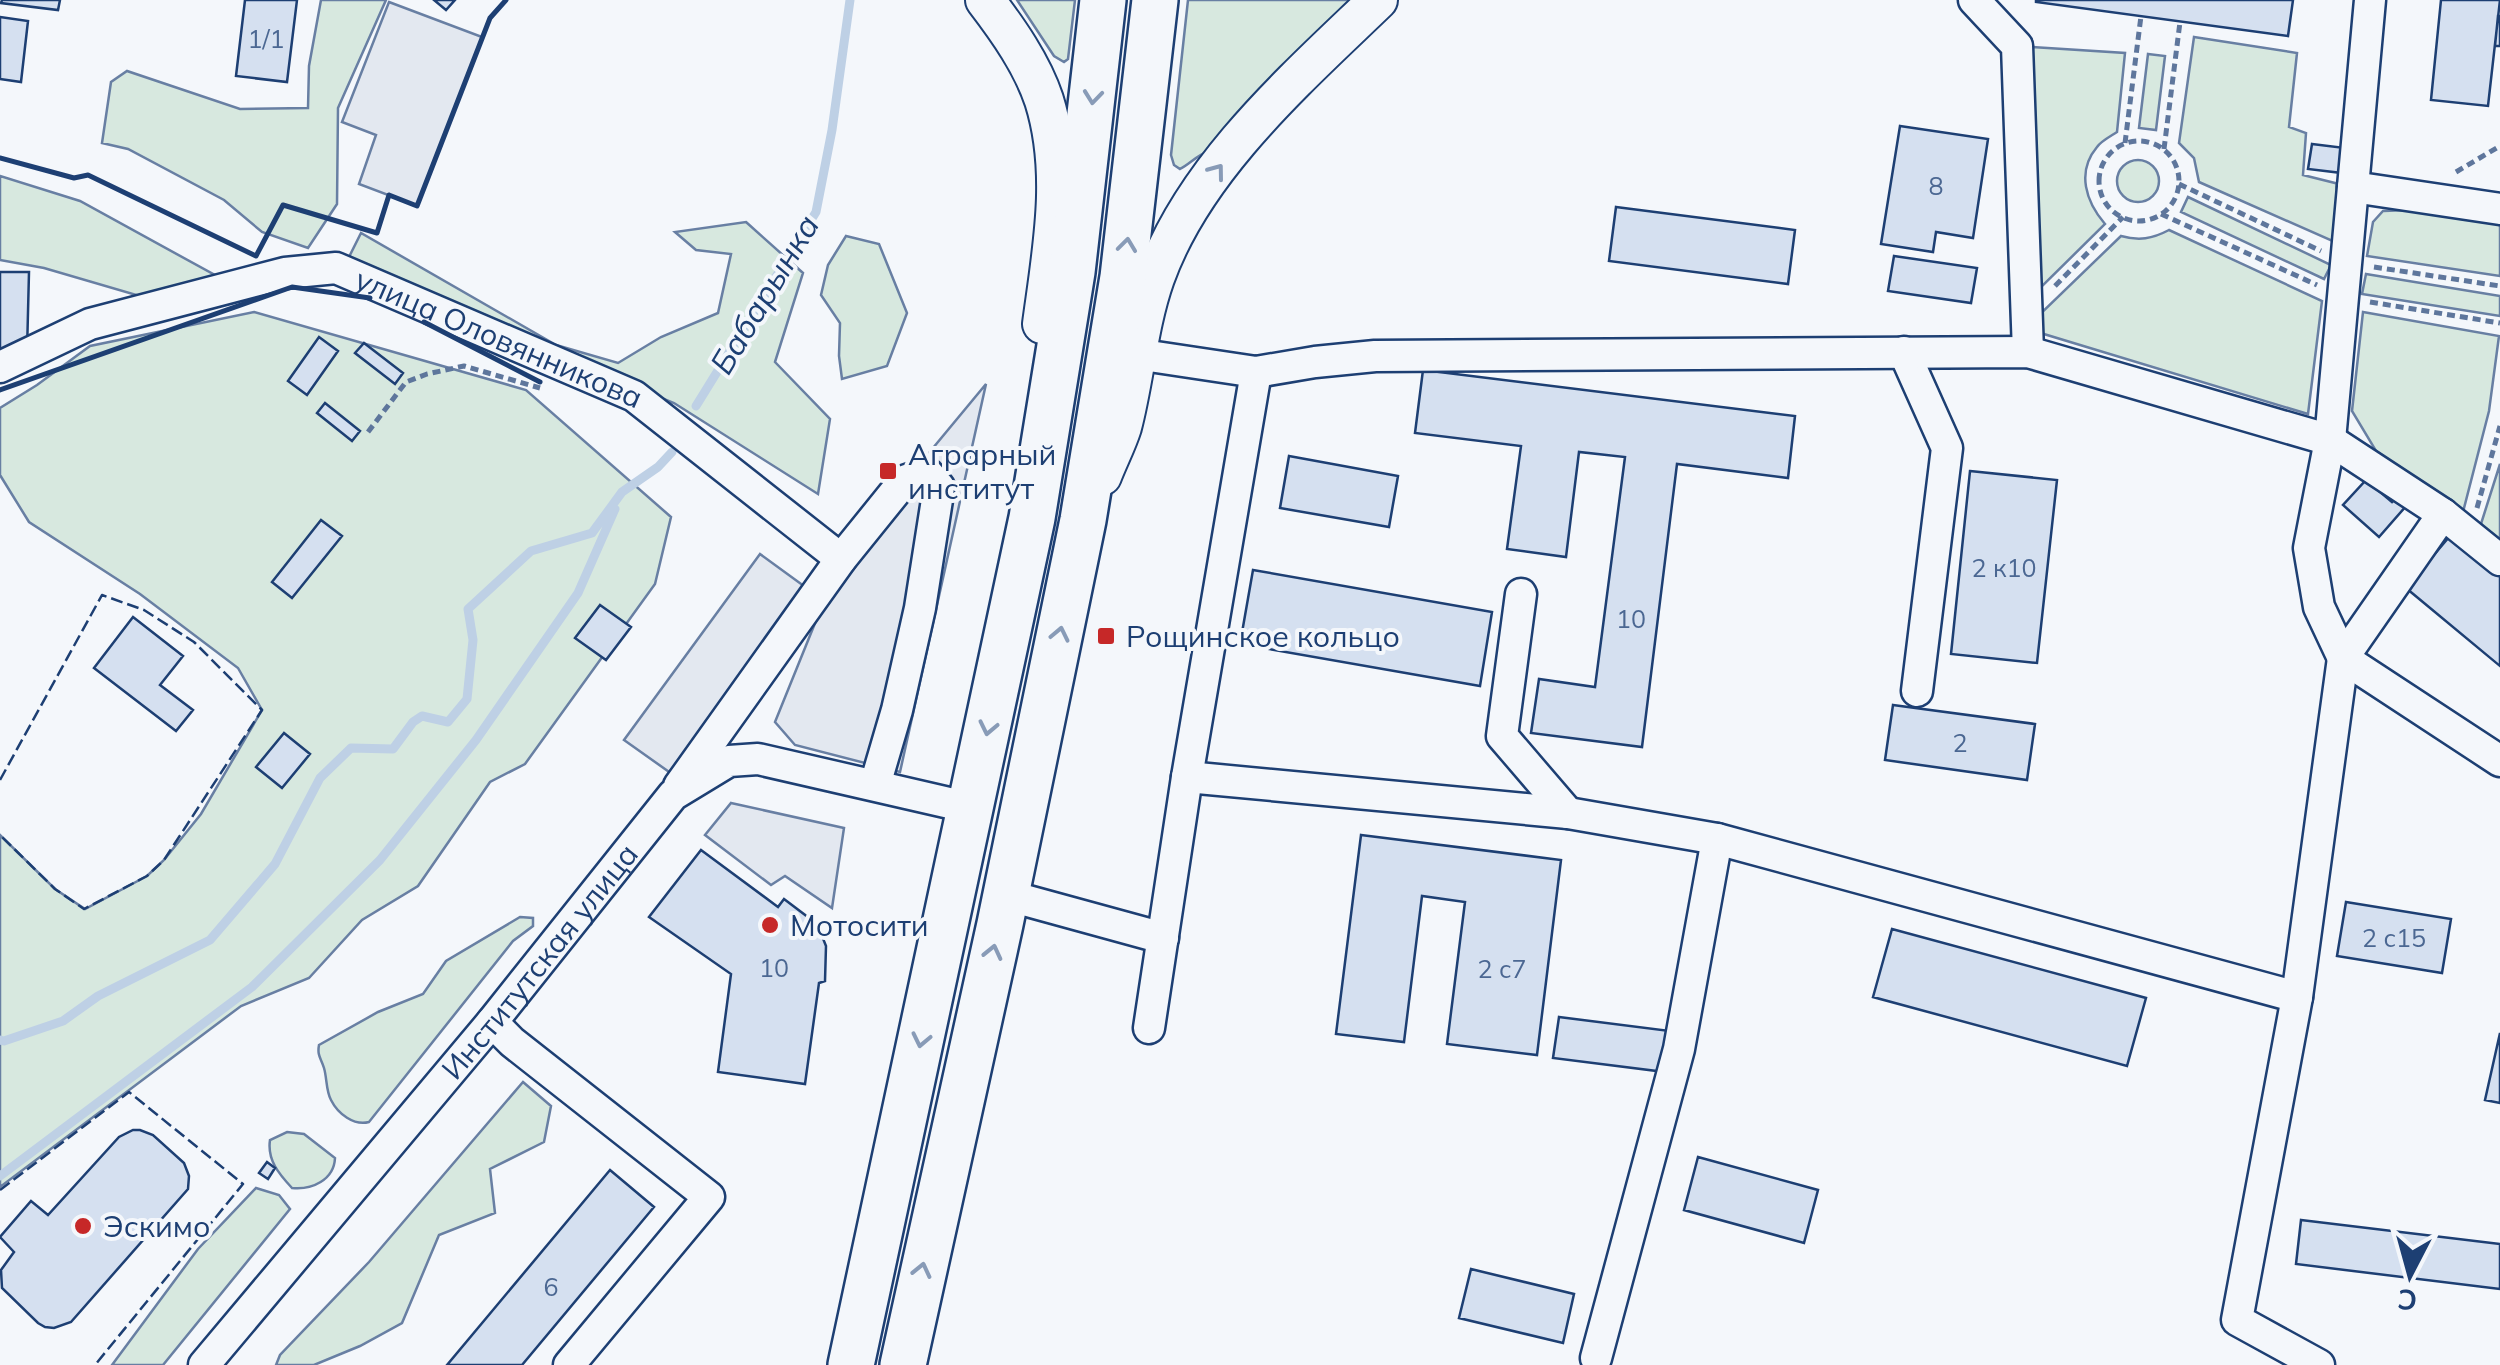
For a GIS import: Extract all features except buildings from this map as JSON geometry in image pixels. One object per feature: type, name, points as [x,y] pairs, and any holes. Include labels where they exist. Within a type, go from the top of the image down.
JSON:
[{"type":"highway","points":[[851,1365],[1032,518],[1072,272],[1103,0]]},
{"type":"highway","points":[[902,1365],[1006,895],[1083,520],[1123,278],[1155,0]]},
{"type":"main road","points":[[985,0],[1021,51],[1043,98],[1052,133],[1057,187],[1054,238],[1027,426],[1032,518]]},
{"type":"main road","points":[[1083,520],[1122,429],[1143,317],[1156,276],[1190,208],[1260,118],[1378,0]]},
{"type":"street","points":[[1974,0],[2017,46],[2028,352]]},
{"type":"street","points":[[2370,0],[2330,440],[2310,548],[2319,606],[2344,658],[2500,760]]},
{"type":"street","points":[[2353,188],[2500,209]]},
{"type":"street","name":"улица Оловянникова","points":[[0,367],[90,324],[285,273],[336,268],[634,396],[841,559]]},
{"type":"street","points":[[1904,352],[1948,448],[1916,691]]},
{"type":"street","points":[[1136,354],[1256,372],[1375,356],[2028,352],[2330,440],[2443,514],[2500,560]]},
{"type":"street","points":[[1149,1028],[1256,372]]},
{"type":"street","points":[[673,795],[841,559],[904,480],[927,474],[939,488],[920,608],[875,785]]},
{"type":"street","points":[[2319,1365],[2238,1320],[2297,997],[2344,658],[2443,514]]},
{"type":"street","points":[[1522,594],[1502,736],[1568,813]]},
{"type":"street","name":"Институтская улица","points":[[204,1365],[492,1022],[673,795],[729,761],[758,759],[972,808]]},
{"type":"street","points":[[1188,778],[1568,813],[1717,839],[2297,997]]},
{"type":"street","points":[[1596,1358],[1679,1049],[1717,839]]},
{"type":"street","points":[[1006,895],[1162,938]]},
{"type":"street","points":[[492,1022],[708,1197],[568,1365]]},
{"type":"path","points":[[2126,143],[2141,16]]},
{"type":"path","points":[[2164,149],[2180,22]]},
{"type":"path","points":[[2126,143],[2152,143],[2173,158],[2179,184],[2176,196],[2162,214],[2149,219],[2123,217],[2104,198],[2100,173],[2105,160],[2126,143]]},
{"type":"path","points":[[2026,314],[2123,217]]},
{"type":"path","points":[[368,432],[406,382],[427,374],[464,366],[544,388],[572,370]]},
{"type":"path","points":[[2469,534],[2500,426]]},
{"type":"shaded area","points":[[321,0],[386,0],[338,108],[337,204],[308,248],[262,232],[224,200],[128,149],[102,143],[111,82],[127,71],[240,109],[308,108],[309,66]]},
{"type":"shaded area","points":[[1017,0],[1075,0],[1068,59],[1064,62],[1054,56]]},
{"type":"shaded area","points":[[1188,0],[1351,0],[1207,152],[1180,169],[1171,155]]},
{"type":"shaded area","points":[[389,2],[482,37],[417,206],[359,184],[376,135],[342,122]]},
{"type":"shaded area","points":[[2194,37],[2297,53],[2289,127],[2306,133],[2303,175],[2343,185],[2337,243],[2199,182],[2194,158],[2179,143]]},
{"type":"shaded area","points":[[2032,47],[2125,53],[2117,132],[2097,147],[2085,177],[2089,197],[2105,224],[2032,296]]},
{"type":"shaded area","points":[[2148,54],[2165,56],[2156,130],[2139,128]]},
{"type":"shaded area","points":[[2138,160],[2153,166],[2159,181],[2153,196],[2138,202],[2123,196],[2117,181],[2123,166]]},
{"type":"shaded area","points":[[0,176],[80,201],[224,280],[143,297],[44,268],[0,260]]},
{"type":"shaded area","points":[[2188,197],[2331,265],[2324,279],[2181,212]]},
{"type":"shaded area","points":[[2411,210],[2500,224],[2500,276],[2367,256],[2373,222],[2383,211]]},
{"type":"shaded area","points":[[746,222],[803,273],[775,362],[830,419],[818,494],[674,403],[344,267],[361,233],[556,345],[618,363],[661,337],[718,313],[731,254],[696,250],[675,232]]},
{"type":"shaded area","points":[[2169,230],[2322,301],[2308,414],[2034,331],[2035,319],[2121,236],[2145,238]]},
{"type":"shaded area","points":[[846,236],[879,244],[907,313],[887,366],[842,379],[840,323],[821,295],[828,265]]},
{"type":"shaded area","points":[[2366,274],[2500,296],[2500,316],[2362,294]]},
{"type":"shaded area","points":[[254,312],[526,390],[671,517],[655,584],[525,764],[490,782],[418,886],[362,920],[309,978],[241,1006],[0,1187],[0,835],[55,889],[85,909],[147,876],[164,860],[201,814],[262,710],[238,668],[140,594],[29,522],[0,475],[0,408],[90,346]]},
{"type":"shaded area","points":[[2363,312],[2499,336],[2489,411],[2463,512],[2376,451],[2352,411]]},
{"type":"shaded area","points":[[986,384],[900,772],[795,745],[775,722],[841,559]]},
{"type":"shaded area","points":[[2500,464],[2500,542],[2480,527]]},
{"type":"shaded area","points":[[760,554],[808,589],[672,774],[624,740]]},
{"type":"shaded area","points":[[731,803],[844,828],[832,908],[785,876],[771,885],[705,835]]},
{"type":"shaded area","points":[[520,917],[533,918],[533,926],[513,941],[369,1122],[358,1122],[342,1114],[329,1096],[319,1045],[378,1012],[423,994],[446,961]]},
{"type":"shaded area","points":[[523,1082],[551,1106],[544,1142],[490,1169],[495,1213],[439,1235],[402,1323],[314,1365],[276,1365],[280,1355],[369,1262]]},
{"type":"shaded area","points":[[287,1132],[304,1134],[335,1158],[331,1172],[321,1182],[292,1188],[279,1172],[270,1154],[270,1140]]},
{"type":"shaded area","points":[[256,1188],[279,1195],[290,1209],[163,1365],[112,1365],[198,1249]]},
{"type":"waterway","name":"Бабарынка","points":[[696,406],[816,212],[850,0]]},
{"type":"waterway","name":"Бабарынка","points":[[0,1040],[63,1021],[98,996],[210,940],[275,864],[320,778],[351,748],[393,749],[413,722],[422,716],[448,722],[467,699],[473,640],[468,609],[531,551],[592,533],[622,492],[672,452]]},
{"type":"waterway","points":[[0,1176],[252,987],[380,860],[476,740],[578,593],[615,509]]},
{"type":"fence","points":[[0,780],[102,595],[144,610],[194,642],[262,710],[164,860],[147,876],[84,909],[55,889],[0,835]]},
{"type":"fence","points":[[0,1190],[129,1092],[243,1184],[95,1365]]},
{"type":"wall","points":[[0,158],[74,178],[88,175],[256,256],[283,205],[377,233],[389,195],[417,206],[490,18],[506,0]]},
{"type":"wall","points":[[0,390],[292,287],[370,298]]},
{"type":"wall","points":[[424,322],[540,382]]},
{"type":"place","name":"Аграрный институт","points":[[888,471]]},
{"type":"place","name":"Рощинское кольцо","points":[[1106,636]]},
{"type":"place","name":"Мотосити","points":[[770,925]]},
{"type":"place","name":"Эскимо","points":[[83,1226]]}]
